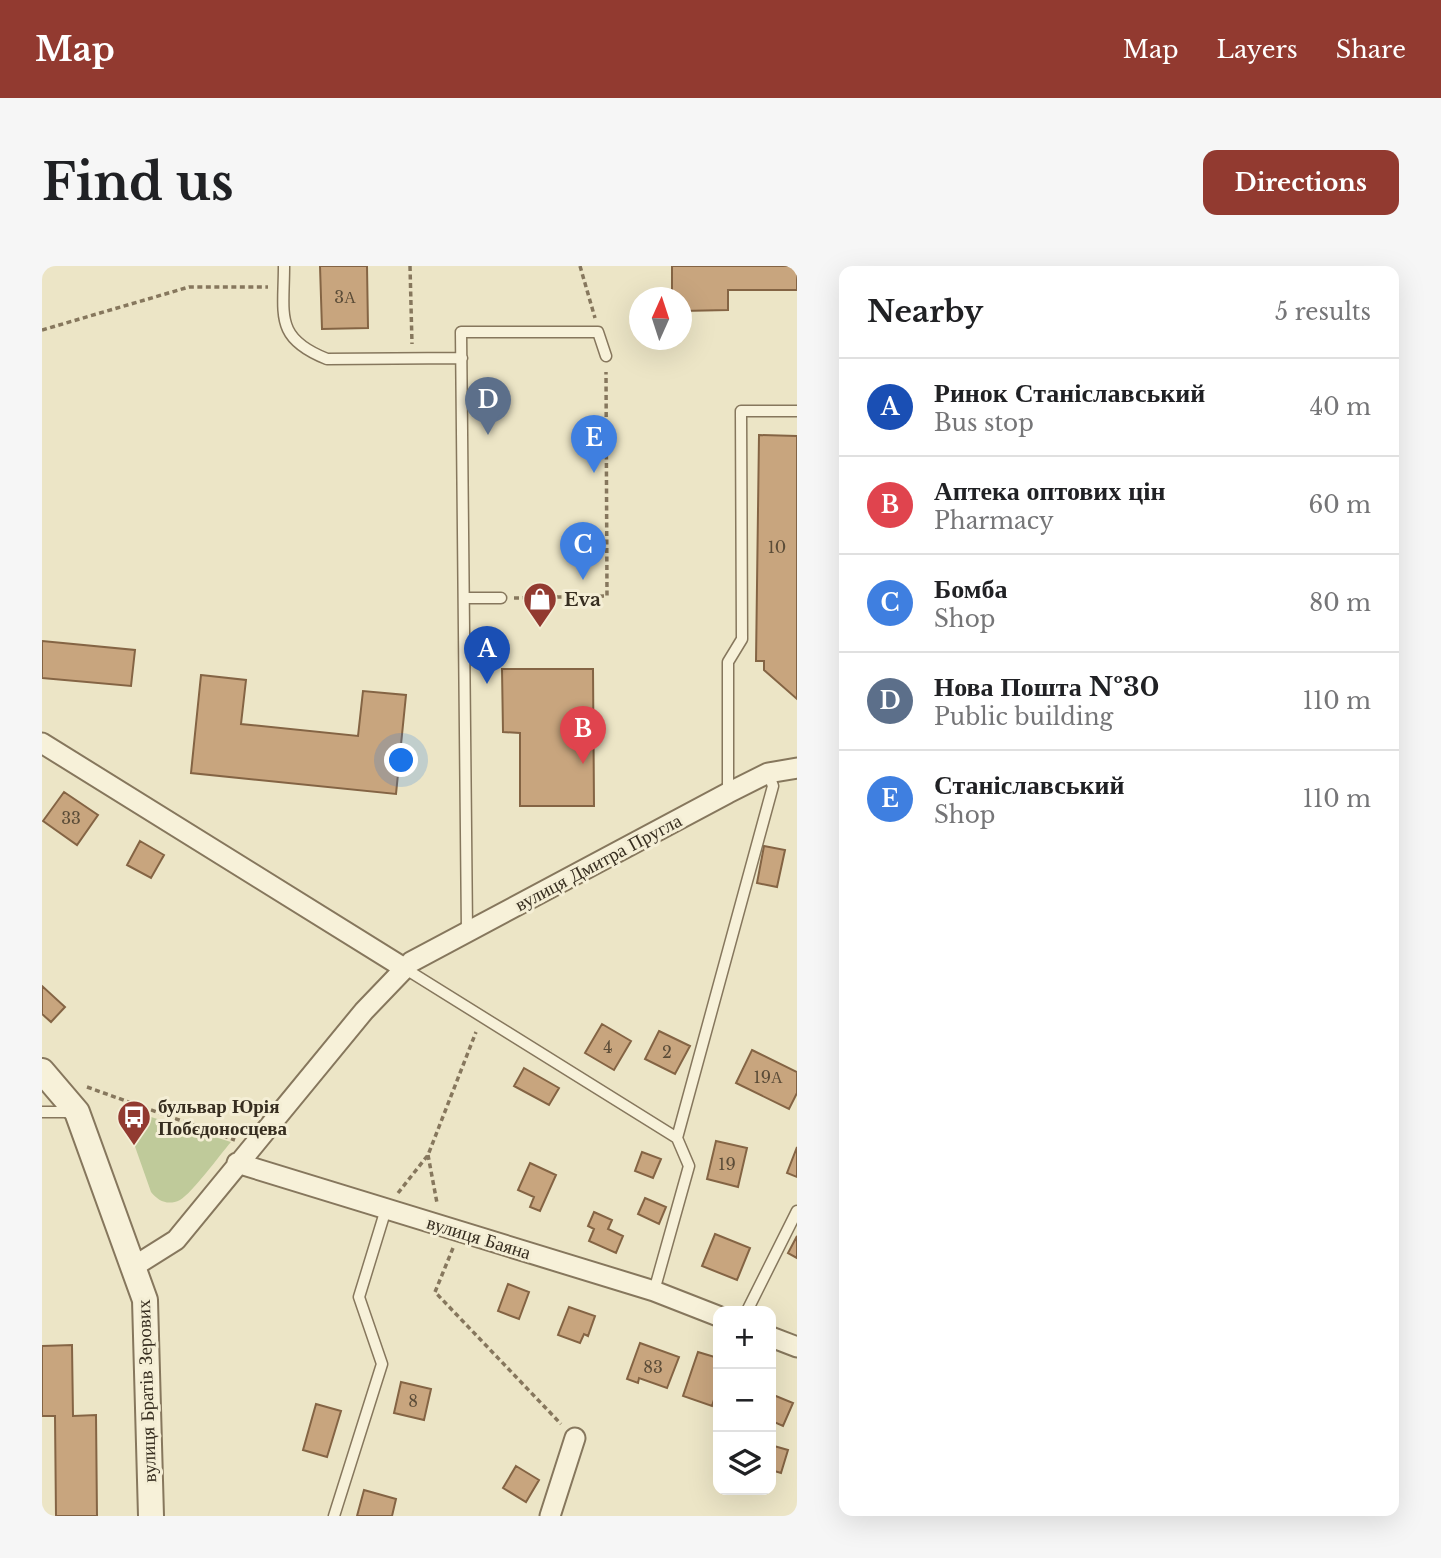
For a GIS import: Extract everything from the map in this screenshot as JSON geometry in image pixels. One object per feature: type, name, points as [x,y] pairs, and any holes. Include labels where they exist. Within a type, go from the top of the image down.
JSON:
[{"type":"street","points":[[42,743],[404,968]]},
{"type":"street","name":"вулиця Дмитра Пругла","points":[[133,1267],[176,1240],[364,1011],[411,962],[728,793],[768,773],[797,768]]},
{"type":"street","name":"вулиця Братів Зерових","points":[[42,1071],[76,1112],[145,1300],[151,1516]]},
{"type":"street","name":"вулиця Баяна","points":[[237,1163],[654,1291],[713,1314]]},
{"type":"street","points":[[776,1339],[797,1347]]},
{"type":"street","points":[[550,1516],[575,1438]]},
{"type":"lane","points":[[284,266],[284,323],[290,336],[307,351],[327,359],[462,358]]},
{"type":"lane","points":[[467,931],[461,332],[598,332],[606,356]]},
{"type":"lane","points":[[728,793],[728,663],[742,639],[741,411],[797,411]]},
{"type":"lane","points":[[464,598],[501,598]]},
{"type":"lane","points":[[677,1138],[773,786],[768,773]]},
{"type":"lane","points":[[404,968],[677,1138],[689,1166],[654,1291]]},
{"type":"lane","points":[[42,1112],[76,1112]]},
{"type":"lane","points":[[334,1516],[382,1364],[359,1297],[386,1209]]},
{"type":"lane","points":[[750,1306],[797,1211]]},
{"type":"path","points":[[410,266],[412,358]]},
{"type":"path","points":[[580,266],[598,332]]},
{"type":"path","points":[[42,330],[189,287],[284,287]]},
{"type":"path","points":[[501,598],[607,596],[606,356]]},
{"type":"path","points":[[386,1209],[428,1155],[453,1097],[482,1017]]},
{"type":"path","points":[[428,1155],[451,1229],[435,1292],[575,1438]]},
{"type":"green space","points":[[125,1111],[231,1142],[185,1196],[176,1202],[164,1202],[151,1192],[126,1121]]},
{"type":"building","points":[[320,266],[367,266],[368,328],[322,329]]},
{"type":"building","points":[[672,266],[797,266],[797,290],[728,290],[728,310],[692,311],[692,287],[672,287]]},
{"type":"building","points":[[759,435],[797,436],[797,699],[764,670],[764,661],[756,661]]},
{"type":"building","points":[[42,641],[135,650],[131,686],[42,678]]},
{"type":"building","points":[[502,669],[593,669],[594,806],[520,806],[520,733],[503,732]]},
{"type":"building","points":[[201,675],[246,680],[241,724],[358,736],[363,691],[406,695],[396,794],[191,773]]},
{"type":"building","points":[[64,792],[98,815],[77,845],[43,821]]},
{"type":"building","points":[[140,841],[164,855],[151,878],[127,865]]},
{"type":"building","points":[[764,846],[785,850],[777,887],[757,883]]},
{"type":"building","points":[[42,986],[65,1007],[51,1022],[42,1014]]},
{"type":"building","points":[[602,1024],[631,1041],[614,1070],[585,1053]]},
{"type":"building","points":[[659,1031],[690,1046],[675,1074],[645,1059]]},
{"type":"building","points":[[752,1050],[797,1072],[797,1093],[789,1109],[736,1083]]},
{"type":"building","points":[[524,1068],[559,1088],[549,1105],[514,1086]]},
{"type":"building","points":[[716,1141],[747,1148],[738,1187],[707,1179]]},
{"type":"building","points":[[797,1147],[797,1177],[787,1173]]},
{"type":"building","points":[[642,1152],[661,1159],[653,1178],[635,1171]]},
{"type":"building","points":[[530,1163],[556,1175],[540,1211],[530,1207],[534,1197],[518,1190]]},
{"type":"building","points":[[645,1198],[666,1207],[659,1224],[638,1214]]},
{"type":"building","points":[[594,1212],[612,1220],[608,1229],[623,1236],[616,1253],[589,1241],[594,1229],[588,1226]]},
{"type":"building","points":[[715,1234],[750,1248],[737,1280],[702,1266]]},
{"type":"building","points":[[797,1236],[797,1258],[788,1253]]},
{"type":"building","points":[[508,1284],[529,1292],[519,1319],[498,1311]]},
{"type":"building","points":[[569,1307],[595,1316],[588,1336],[584,1334],[580,1343],[558,1335]]},
{"type":"building","points":[[640,1343],[679,1357],[667,1388],[639,1378],[638,1383],[627,1379]]},
{"type":"building","points":[[72,1345],[73,1416],[96,1415],[97,1516],[56,1516],[55,1416],[42,1416],[42,1346]]},
{"type":"building","points":[[698,1352],[713,1356],[712,1406],[683,1396]]},
{"type":"building","points":[[401,1382],[431,1389],[424,1420],[394,1413]]},
{"type":"building","points":[[776,1396],[793,1403],[783,1426],[776,1423]]},
{"type":"building","points":[[316,1404],[341,1411],[327,1457],[303,1450]]},
{"type":"building","points":[[776,1447],[788,1450],[781,1473],[776,1472]]},
{"type":"building","points":[[516,1466],[539,1480],[526,1502],[503,1488]]},
{"type":"building","points":[[364,1490],[396,1499],[392,1516],[357,1516]]},
{"type":"place","name":"Нова Пошта №30","points":[[488,435]]},
{"type":"place","name":"Станіславський","points":[[594,473]]},
{"type":"place","name":"Бомба","points":[[583,580]]},
{"type":"place","name":"Eva","points":[[540,629]]},
{"type":"place","name":"Ринок Станіславський","points":[[487,684]]},
{"type":"place","name":"Аптека оптових цін","points":[[583,764]]},
{"type":"place","name":"бульвар Юрія Побєдоносцева","points":[[134,1147]]}]
